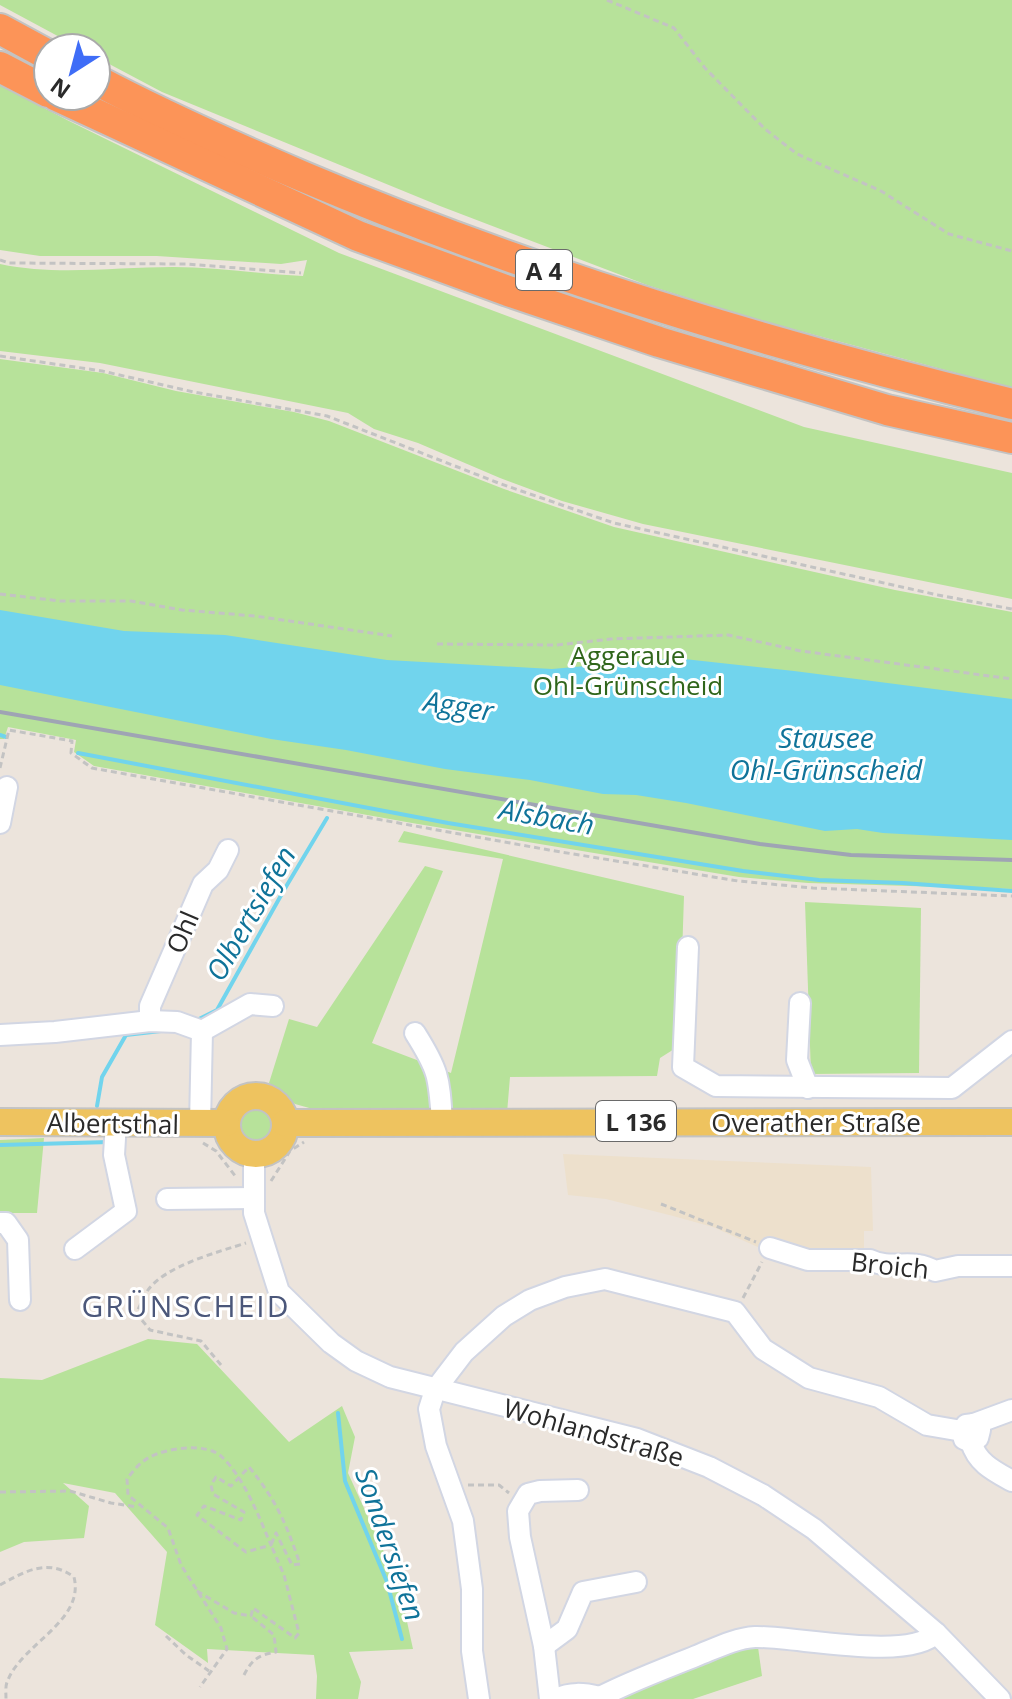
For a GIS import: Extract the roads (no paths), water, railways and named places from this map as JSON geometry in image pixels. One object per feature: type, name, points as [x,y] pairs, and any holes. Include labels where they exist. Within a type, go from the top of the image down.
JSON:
[{"type":"highway","points":[[0,29],[32,46]]},
{"type":"highway","points":[[0,67],[32,84]]},
{"type":"highway","name":"A 4","points":[[112,88],[263,160],[515,260],[669,311],[917,381],[1012,404]]},
{"type":"highway","name":"A 4","points":[[91,112],[358,236],[508,291],[659,342],[887,410],[1012,438]]},
{"type":"main road","points":[[256,1096],[279,1107],[285,1123],[276,1146],[254,1155],[233,1145],[226,1123],[228,1114],[239,1101],[256,1096]]},
{"type":"main road","name":"Albertsthal","points":[[0,1122],[226,1123]]},
{"type":"main road","name":"Overather Straße","points":[[285,1123],[1012,1122]]},
{"type":"street","points":[[0,823],[3,778]]},
{"type":"street","name":"Ohl","points":[[150,1021],[150,1006],[203,884],[218,870],[228,850]]},
{"type":"street","name":"Overather Straße","points":[[688,947],[683,1067],[716,1086],[952,1088],[1012,1041]]},
{"type":"street","points":[[800,1003],[797,1060],[808,1088]]},
{"type":"street","points":[[0,1035],[150,1021],[177,1022],[202,1031],[250,1004],[273,1006]]},
{"type":"street","points":[[200,1124],[202,1031]]},
{"type":"street","points":[[415,1033],[435,1065],[442,1121]]},
{"type":"street","points":[[75,1249],[126,1211],[114,1155],[116,1122]]},
{"type":"street","name":"Wohlandstraße","points":[[254,1155],[254,1213],[279,1292],[319,1333],[356,1361],[390,1377],[435,1390],[637,1439],[709,1467],[763,1495],[814,1529],[936,1633],[1000,1699]]},
{"type":"street","points":[[167,1199],[254,1198]]},
{"type":"street","points":[[0,1223],[6,1223],[18,1240],[20,1300]]},
{"type":"street","name":"Broich","points":[[770,1248],[808,1260],[924,1264],[935,1271],[958,1266],[1012,1266]]},
{"type":"street","points":[[479,1699],[472,1651],[472,1589],[463,1521],[436,1446],[429,1409],[435,1390],[464,1352],[504,1316],[530,1300],[565,1287],[605,1279],[735,1312],[763,1349],[809,1378],[879,1397],[927,1425],[969,1432],[1012,1410]]},
{"type":"street","points":[[969,1432],[974,1452],[983,1465],[1012,1481]]},
{"type":"street","points":[[578,1490],[528,1494],[518,1511],[520,1537],[553,1699],[569,1693],[600,1698],[714,1649],[753,1637],[867,1646],[918,1644],[928,1641],[936,1633]]},
{"type":"street","points":[[544,1646],[567,1629],[583,1592],[636,1582]]},
{"type":"water","name":"Stausee Ohl-Grünscheid","points":[[0,610],[124,631],[225,635],[387,660],[552,669],[675,658],[1012,699],[1012,840],[857,829],[825,831],[686,803],[636,795],[603,794],[271,739],[0,685]]},
{"type":"waterway","name":"Alsbach","points":[[0,735],[6,737]]},
{"type":"waterway","name":"Alsbach","points":[[78,753],[448,823],[743,871],[819,880],[1012,891]]},
{"type":"waterway","name":"Olbertsiefen","points":[[199,1019],[217,1010],[327,818]]},
{"type":"waterway","name":"Olbertsiefen","points":[[97,1106],[102,1077],[126,1035],[161,1031]]},
{"type":"waterway","name":"Olbertsiefen","points":[[0,1145],[110,1142]]},
{"type":"waterway","name":"Sondersiefen","points":[[338,1413],[345,1481],[387,1582],[402,1639]]},
{"type":"railway","points":[[0,712],[760,844],[851,855],[1012,860]]},
{"type":"district","name":"GRÜNSCHEID","points":[[186,1305]]},
{"type":"park label","name":"Aggeraue Ohl-Grünscheid","points":[[628,670]]},
{"type":"water label","name":"Agger","points":[[459,705]]}]
